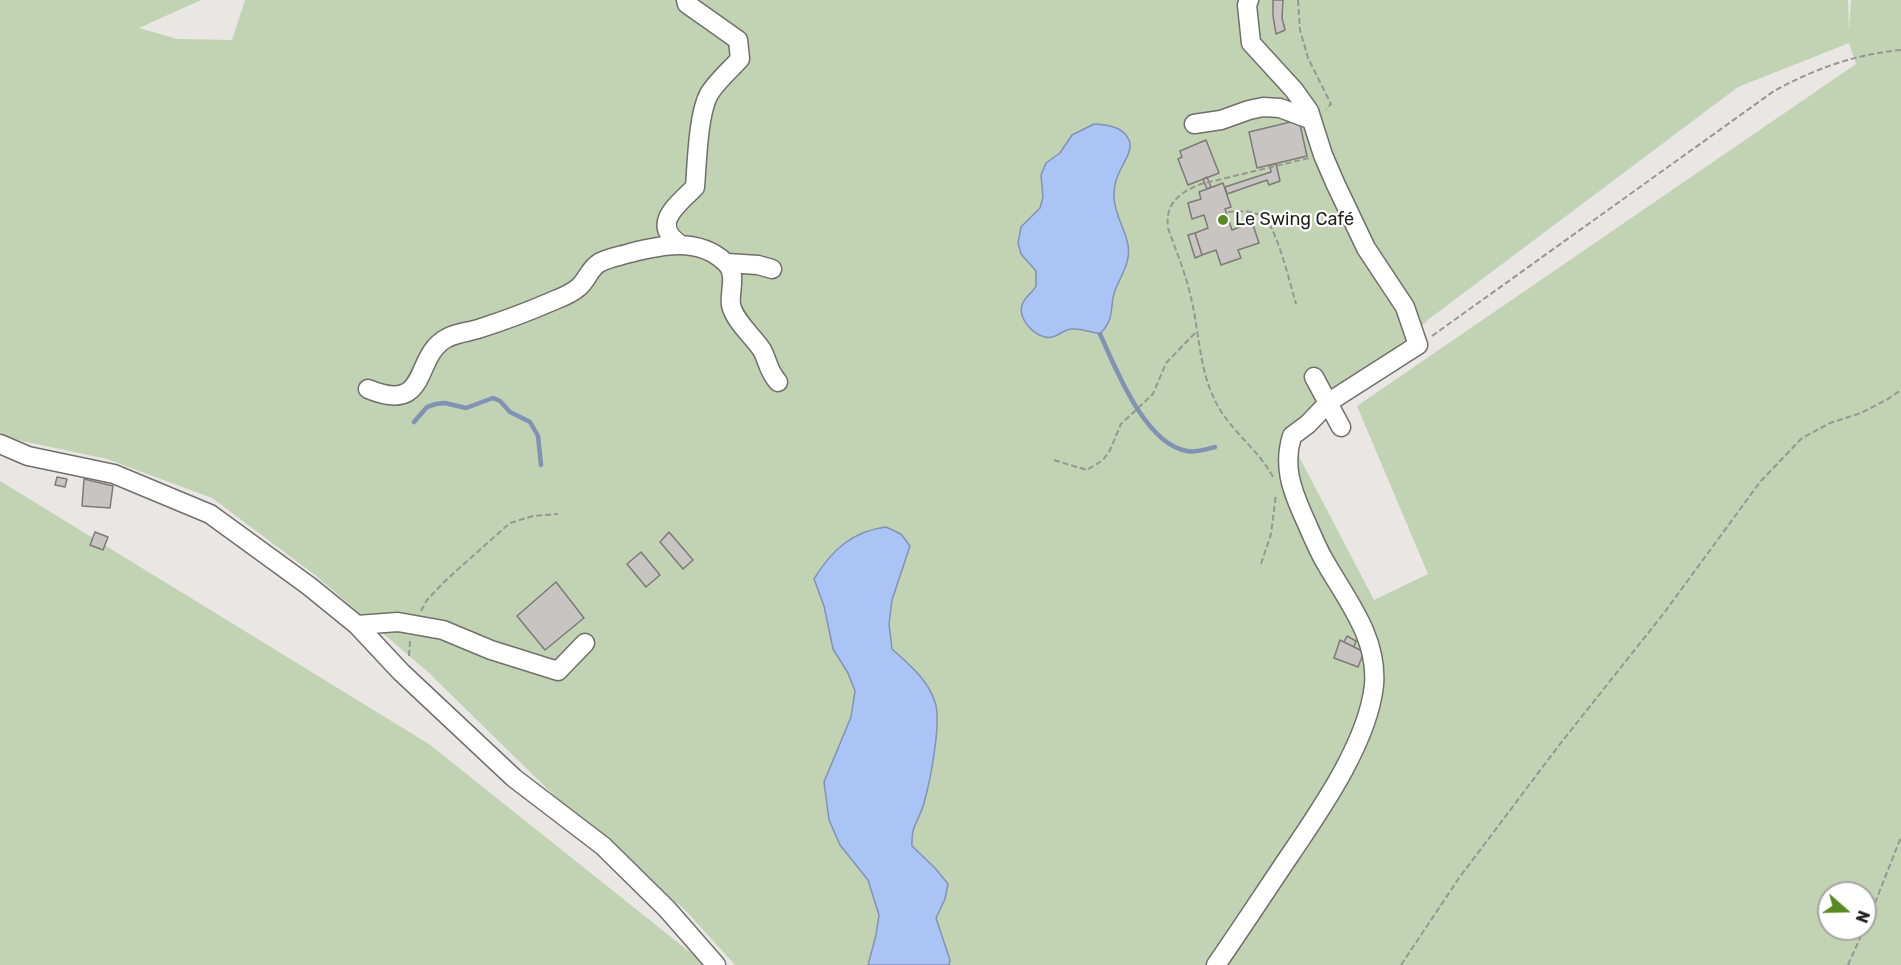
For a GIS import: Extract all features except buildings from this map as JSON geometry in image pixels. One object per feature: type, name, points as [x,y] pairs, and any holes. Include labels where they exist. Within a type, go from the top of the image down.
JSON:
[{"type":"street","points":[[681,245],[670,238],[668,217],[676,204],[695,187],[701,127],[709,96],[740,59],[738,40],[687,4],[686,0]]},
{"type":"street","points":[[1216,965],[1318,813],[1346,764],[1363,728],[1374,684],[1368,641],[1356,611],[1323,559],[1292,491],[1287,460],[1292,436],[1308,424],[1329,402],[1418,345],[1405,307],[1366,248],[1351,217],[1323,155],[1309,111],[1294,90],[1251,43],[1247,5],[1249,0]]},
{"type":"street","points":[[1194,124],[1221,120],[1263,107],[1280,108],[1312,120]]},
{"type":"street","points":[[368,389],[384,396],[400,395],[409,391],[419,381],[439,344],[448,337],[478,329],[554,301],[580,286],[599,263],[672,244],[695,246],[713,253],[727,263],[733,274],[731,304],[734,314],[763,352],[769,371],[778,382]]},
{"type":"street","points":[[727,263],[758,265],[772,270]]},
{"type":"street","points":[[1314,376],[1341,427]]},
{"type":"street","points":[[0,444],[28,456],[114,474],[210,514],[309,586],[357,625],[407,677],[514,778],[603,846],[667,909],[716,965]]},
{"type":"street","points":[[357,625],[398,622],[443,630],[491,650],[558,671],[585,643]]},
{"type":"path","points":[[1418,345],[1774,91],[1799,77],[1845,61],[1880,52],[1901,50]]},
{"type":"path","points":[[1201,184],[1185,190],[1177,197],[1167,217],[1168,228],[1189,287],[1207,378],[1219,410],[1258,454],[1275,480]]},
{"type":"path","points":[[1228,212],[1243,211],[1266,220],[1273,231],[1296,304]]},
{"type":"path","points":[[1054,460],[1079,469],[1093,468],[1110,450],[1121,424],[1153,394],[1166,363],[1198,330]]},
{"type":"path","points":[[1401,965],[1459,878],[1560,744],[1664,613],[1760,482],[1802,438],[1830,423],[1861,413],[1901,390]]},
{"type":"path","points":[[1261,564],[1275,515],[1275,487]]},
{"type":"path","points":[[407,677],[412,625],[427,600],[439,587],[510,523],[533,516],[558,514]]},
{"type":"path","points":[[1877,898],[1901,837]]},
{"type":"path","points":[[1848,965],[1859,941]]},
{"type":"green space","points":[[0,0],[201,0],[139,28],[177,39],[232,40],[245,0],[1848,0],[1849,31],[1851,0],[1901,0],[1901,965],[735,965],[686,911],[573,814],[429,673],[315,575],[212,498],[107,459],[8,438],[0,433]],"holes":[[[1849,43],[1856,64],[1357,406],[1428,574],[1374,600],[1292,443],[1429,319],[1738,87]]]},
{"type":"green space","points":[[0,481],[429,744],[706,965],[0,965]]},
{"type":"water","points":[[1094,124],[1119,129],[1126,135],[1130,144],[1130,149],[1116,180],[1114,194],[1114,203],[1128,245],[1127,262],[1114,295],[1109,322],[1100,334],[1071,329],[1049,338],[1031,329],[1022,315],[1023,302],[1036,286],[1036,271],[1021,254],[1018,243],[1021,227],[1040,208],[1043,197],[1041,175],[1046,163],[1060,153],[1072,135]]},
{"type":"water","points":[[886,527],[901,534],[910,546],[892,600],[889,624],[892,649],[923,680],[932,694],[937,711],[932,767],[924,803],[914,828],[912,846],[948,884],[945,899],[936,918],[950,960],[949,965],[868,965],[879,915],[868,880],[840,845],[829,820],[824,782],[851,717],[855,691],[848,673],[833,649],[824,606],[814,579],[835,551],[844,544],[863,533]]},
{"type":"waterway","points":[[1100,334],[1123,385],[1145,420],[1158,435],[1172,445],[1187,451],[1215,447]]},
{"type":"waterway","points":[[414,422],[427,407],[436,404],[445,403],[466,408],[493,398],[500,401],[510,412],[530,422],[538,436],[541,465]]},
{"type":"place","name":"Le Swing Café","points":[[1223,220]]}]
